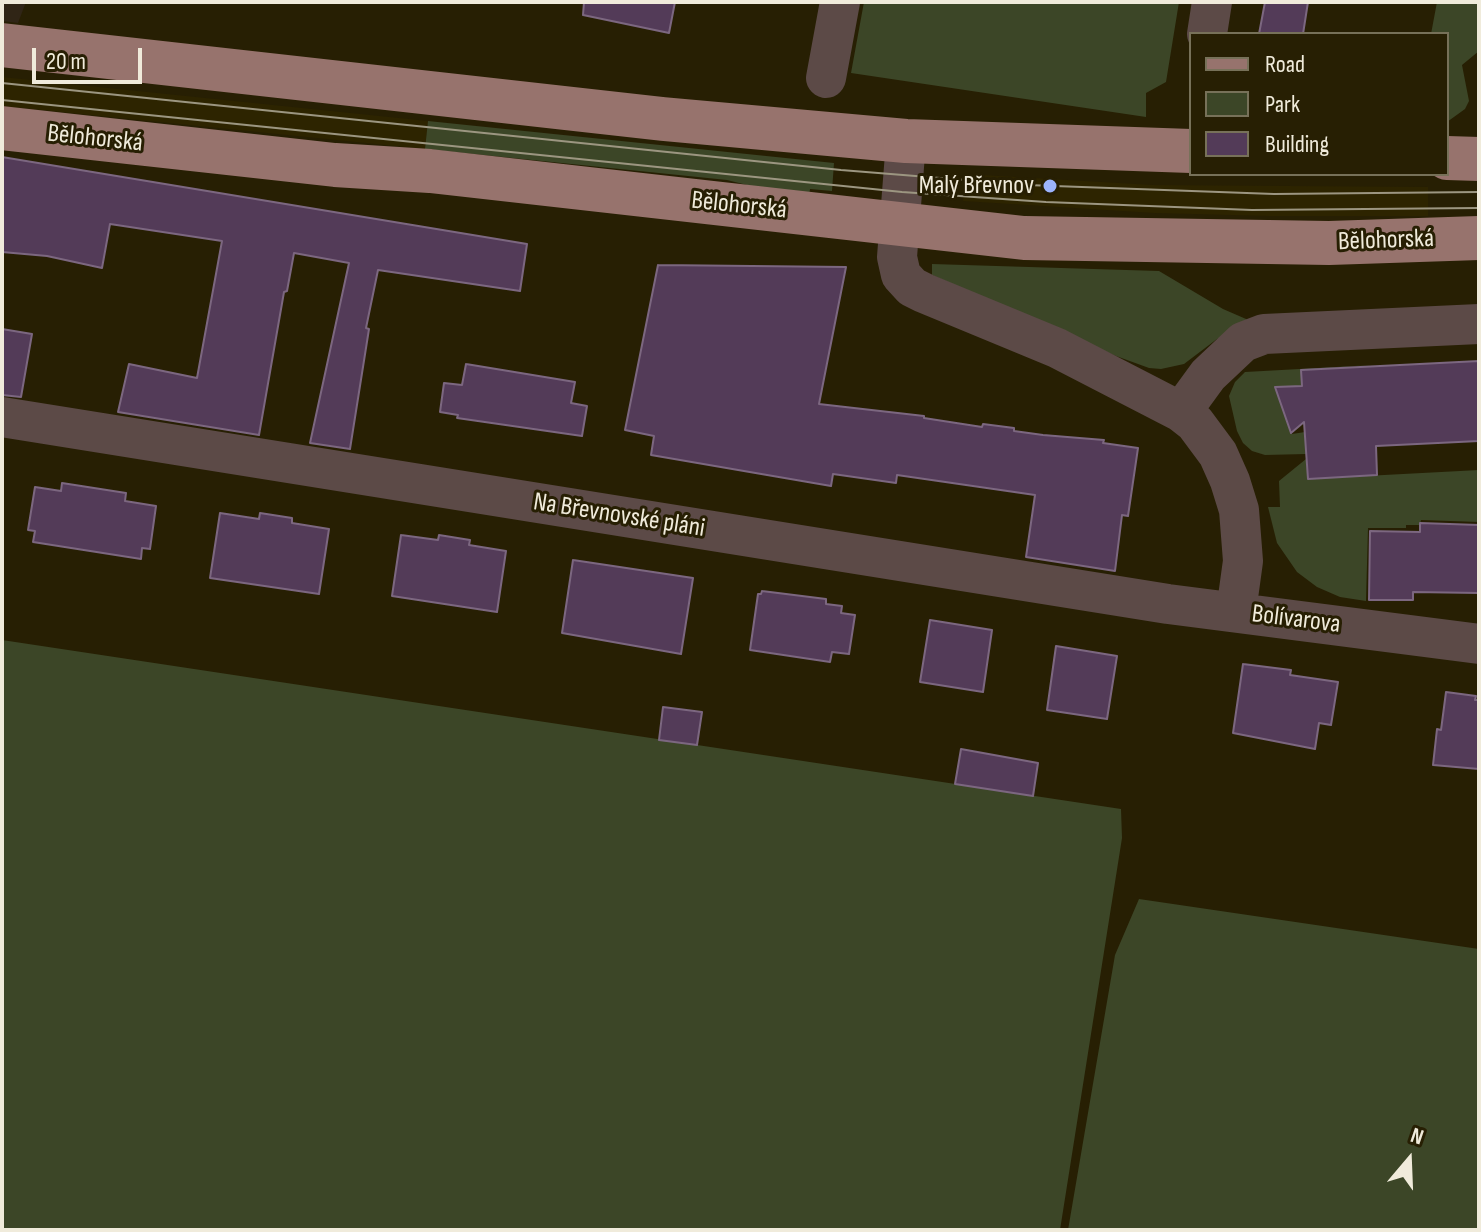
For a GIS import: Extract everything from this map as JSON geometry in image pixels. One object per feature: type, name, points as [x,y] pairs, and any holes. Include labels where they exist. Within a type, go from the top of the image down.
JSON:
[{"type":"main road","points":[[2,45],[647,118],[906,141],[1189,151]]},
{"type":"main road","name":"Bělohorská","points":[[2,128],[335,165],[430,171],[1024,238],[1329,243],[1479,238]]},
{"type":"main road","points":[[1449,158],[1479,159]]},
{"type":"street","points":[[826,78],[840,2]]},
{"type":"street","points":[[1207,32],[1212,2]]},
{"type":"street","name":"Bolívarova","points":[[906,141],[899,223],[898,264],[901,275],[912,287],[1057,348],[1181,412],[1208,438],[1230,481],[1239,510],[1243,561],[1236,612],[1479,644]]},
{"type":"street","points":[[1181,412],[1208,375],[1243,342],[1264,334],[1479,324]]},
{"type":"street","name":"Na Břevnovské pláni","points":[[2,417],[1153,602],[1236,612]]},
{"type":"shaded area","points":[[2,2],[26,2],[18,23],[2,21]]},
{"type":"shaded area","points":[[2,77],[428,121],[425,149],[2,106]]},
{"type":"shaded area","points":[[965,174],[1153,185],[1428,187],[1428,216],[1154,213],[963,201]]},
{"type":"green space","points":[[864,2],[1179,2],[1166,82],[1146,93],[1146,117],[851,73]]},
{"type":"green space","points":[[1437,2],[1479,2],[1479,51],[1462,65],[1469,101],[1465,109],[1449,121],[1449,32],[1431,32]]},
{"type":"green space","points":[[428,121],[834,163],[832,191],[810,189],[809,197],[727,180],[425,149]]},
{"type":"green space","points":[[932,264],[1159,271],[1223,309],[1253,322],[1217,339],[1184,364],[1149,368],[932,275]]},
{"type":"green space","points":[[1372,365],[1302,370],[1302,386],[1276,388],[1292,434],[1305,432],[1306,454],[1265,455],[1252,451],[1243,443],[1229,396],[1235,382],[1245,372]]},
{"type":"green space","points":[[1306,459],[1308,479],[1479,470],[1479,522],[1421,520],[1420,525],[1406,525],[1406,528],[1368,528],[1366,601],[1340,597],[1317,587],[1297,572],[1277,543],[1268,507],[1280,507],[1279,481]]},
{"type":"green space","points":[[2,640],[1121,809],[1122,838],[1060,1230],[2,1230]]},
{"type":"green space","points":[[1139,899],[1479,949],[1479,1230],[1068,1230],[1115,955]]},
{"type":"building","points":[[584,2],[675,2],[669,33],[583,15]]},
{"type":"building","points":[[1265,2],[1308,2],[1303,32],[1259,32]]},
{"type":"building","points":[[2,157],[527,244],[520,291],[378,270],[366,328],[369,329],[350,449],[310,443],[349,263],[294,253],[287,291],[284,292],[259,435],[118,412],[129,364],[197,378],[222,241],[110,224],[102,268],[47,256],[2,252]]},
{"type":"building","points":[[658,265],[846,267],[819,404],[924,416],[982,427],[983,424],[1014,428],[1014,431],[1043,435],[1104,440],[1103,443],[1138,448],[1128,516],[1122,515],[1115,571],[1026,557],[1035,495],[897,475],[896,483],[833,474],[831,486],[651,455],[654,436],[625,430]]},
{"type":"building","points":[[2,329],[32,334],[21,397],[2,395]]},
{"type":"building","points":[[1479,361],[1479,441],[1376,446],[1377,475],[1308,479],[1304,422],[1291,433],[1275,387],[1302,386],[1301,370]]},
{"type":"building","points":[[466,364],[575,382],[571,403],[587,406],[582,436],[457,418],[458,415],[440,412],[444,383],[462,385]]},
{"type":"building","points":[[62,483],[126,493],[125,501],[156,506],[150,549],[142,548],[141,559],[33,542],[35,531],[28,530],[35,487],[61,491]]},
{"type":"building","points":[[220,513],[259,519],[260,513],[292,518],[292,523],[329,529],[319,594],[210,578]]},
{"type":"building","points":[[1420,523],[1479,525],[1479,593],[1413,592],[1413,600],[1369,600],[1370,531],[1420,532]]},
{"type":"building","points":[[401,535],[438,540],[439,535],[470,540],[469,545],[506,551],[497,612],[392,596]]},
{"type":"building","points":[[573,560],[693,578],[681,654],[562,633]]},
{"type":"building","points":[[762,591],[826,599],[826,604],[842,606],[841,613],[855,615],[849,654],[832,652],[830,662],[750,650],[758,594]]},
{"type":"building","points":[[930,620],[992,630],[983,692],[920,682]]},
{"type":"building","points":[[1056,646],[1117,656],[1107,719],[1047,710]]},
{"type":"building","points":[[1243,664],[1291,670],[1290,675],[1338,682],[1331,725],[1319,723],[1315,749],[1233,733]]},
{"type":"building","points":[[1446,692],[1476,696],[1475,700],[1479,700],[1479,769],[1433,765]]},
{"type":"building","points":[[663,707],[702,712],[697,745],[659,740]]},
{"type":"building","points":[[961,749],[1038,763],[1033,796],[955,784]]},
{"type":"tram line","points":[[2,83],[841,170],[1027,185],[1274,194],[1479,192]]},
{"type":"tram line","points":[[2,100],[902,192],[1046,202],[1252,210],[1479,208]]},
{"type":"place","name":"Malý Břevnov","points":[[1050,186]]}]
